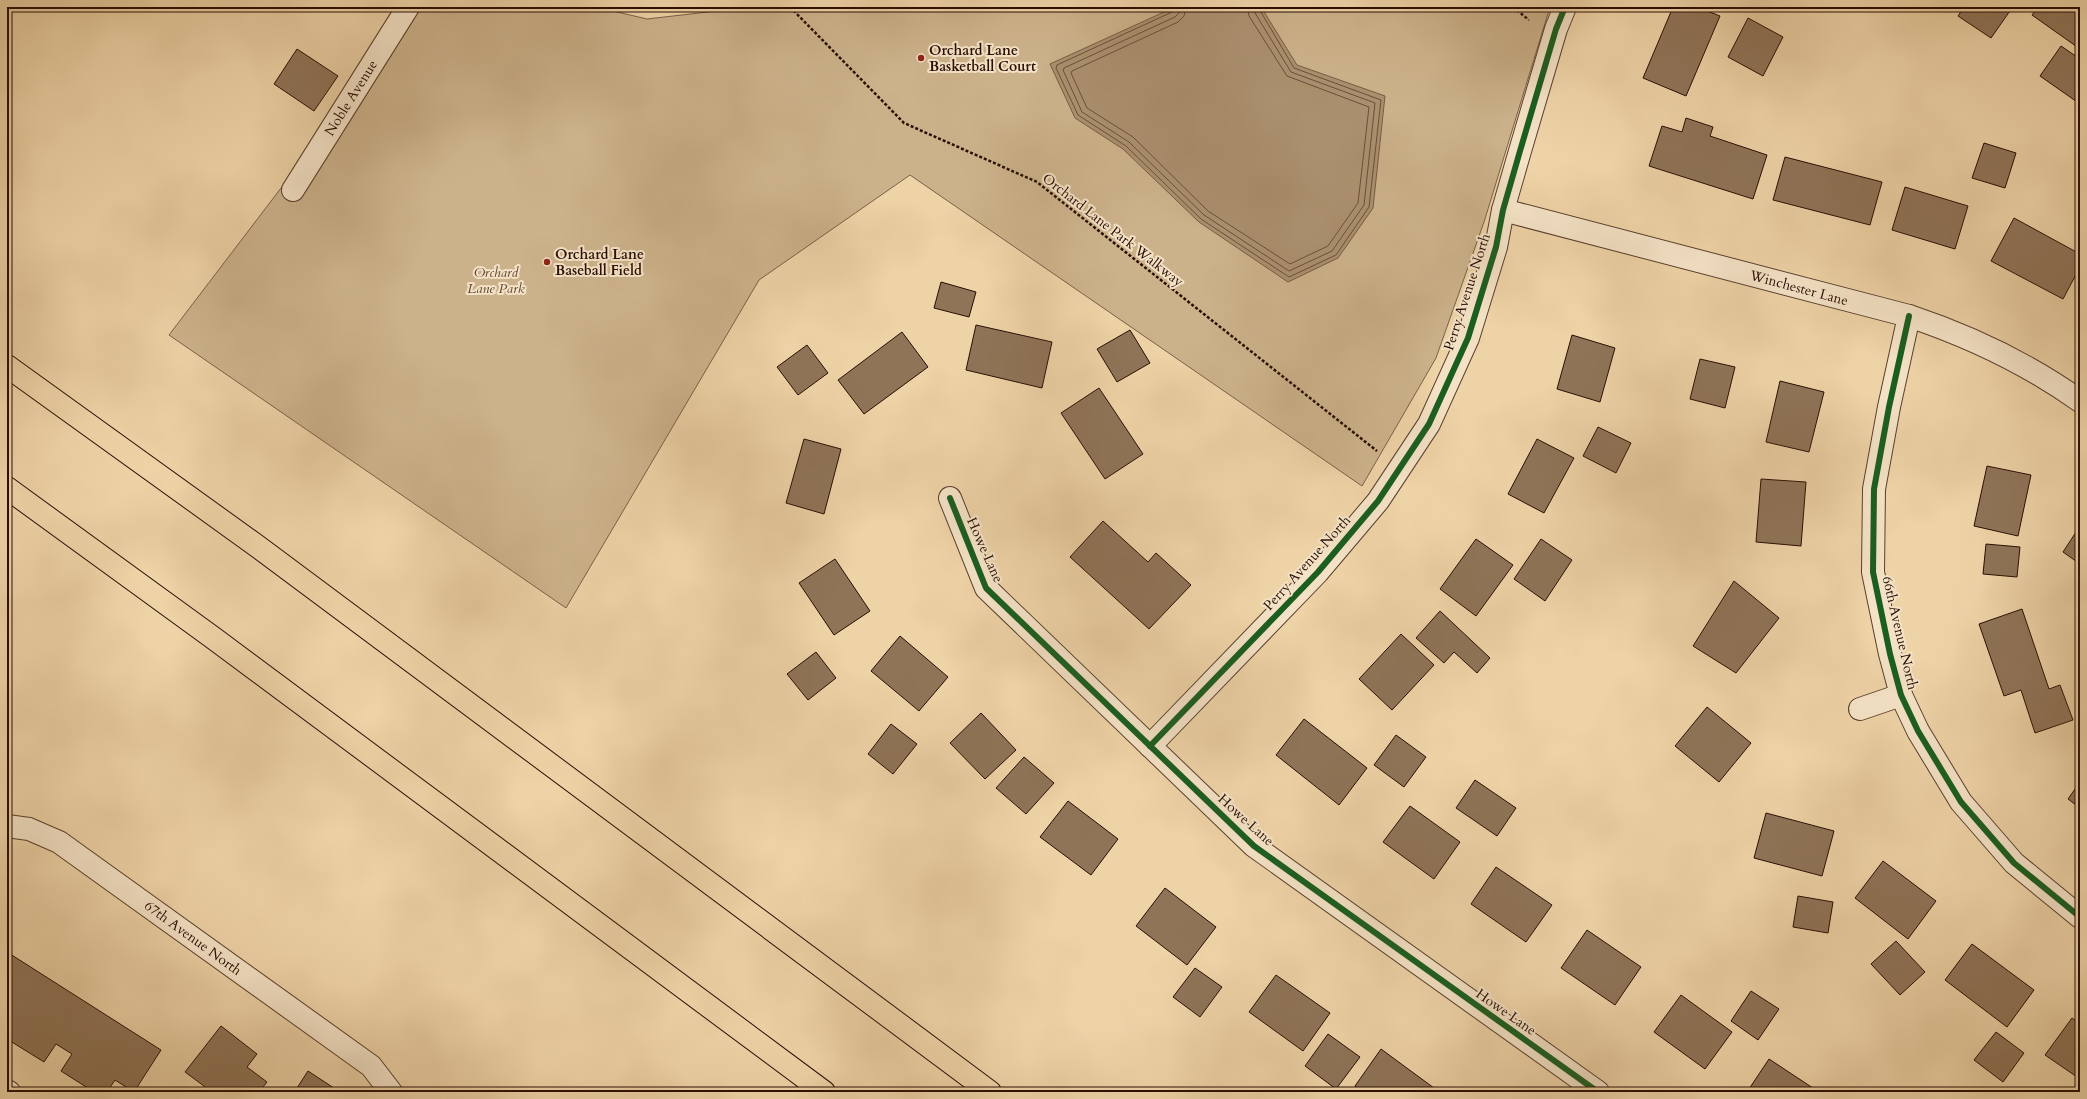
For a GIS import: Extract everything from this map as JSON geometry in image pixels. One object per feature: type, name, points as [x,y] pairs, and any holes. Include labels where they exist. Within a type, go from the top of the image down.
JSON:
[{"type":"highway","points":[[7,366],[257,546],[990,1092]]},
{"type":"highway","points":[[7,488],[185,617],[824,1092]]},
{"type":"highway","points":[[7,494],[185,617]]},
{"type":"street","name":"Noble Avenue","points":[[293,190],[408,7]]},
{"type":"street","name":"Perry Avenue North","points":[[1150,746],[1318,572],[1378,501],[1429,424],[1468,338],[1496,248],[1504,210],[1556,29],[1565,7]]},
{"type":"street","name":"Winchester Lane","points":[[1504,210],[1909,316],[1944,328],[2008,358],[2080,401]]},
{"type":"street","name":"66th Avenue North","points":[[1909,316],[1889,407],[1874,489],[1873,572],[1890,654],[1901,695],[1918,731],[1961,802],[2014,864],[2080,917]]},
{"type":"street","name":"Howe Lane","points":[[950,498],[986,588],[1254,846],[1598,1092]]},
{"type":"street","points":[[1860,709],[1901,695]]},
{"type":"street","name":"67th Avenue North","points":[[7,826],[29,829],[59,842],[371,1066],[391,1092]]},
{"type":"path","points":[[1513,7],[1531,22]]},
{"type":"green space","name":"Orchard Lane Park","points":[[419,7],[596,7],[647,19],[751,7],[1550,7],[1484,222],[1436,358],[1362,486],[910,175],[759,280],[566,608],[169,335]]},
{"type":"water","points":[[1175,7],[1261,7],[1297,65],[1385,96],[1373,208],[1338,258],[1288,282],[1199,222],[1123,149],[1075,118],[1050,64]]},
{"type":"building","points":[[1673,7],[1697,7],[1720,16],[1686,96],[1643,78]]},
{"type":"building","points":[[1964,7],[2012,8],[1991,38],[1958,16]]},
{"type":"building","points":[[2038,7],[2080,7],[2080,49],[2032,15]]},
{"type":"building","points":[[1748,18],[1783,37],[1763,76],[1728,57]]},
{"type":"building","points":[[2061,46],[2080,59],[2080,104],[2040,76]]},
{"type":"building","points":[[297,49],[338,76],[314,111],[274,84]]},
{"type":"building","points":[[1686,118],[1713,127],[1710,136],[1767,155],[1753,199],[1649,166],[1662,126],[1682,132]]},
{"type":"building","points":[[1984,143],[2016,153],[2005,188],[1972,178]]},
{"type":"building","points":[[1785,157],[1882,182],[1870,225],[1773,200]]},
{"type":"building","points":[[1905,187],[1968,206],[1955,249],[1892,230]]},
{"type":"building","points":[[2080,212],[2080,223],[2075,220]]},
{"type":"building","points":[[2014,218],[2080,254],[2080,267],[2063,299],[1991,261]]},
{"type":"building","points":[[941,282],[976,292],[969,317],[934,308]]},
{"type":"building","points":[[976,325],[1052,342],[1042,388],[966,370]]},
{"type":"building","points":[[1130,330],[1150,363],[1117,382],[1097,349]]},
{"type":"building","points":[[902,332],[928,367],[864,414],[838,380]]},
{"type":"building","points":[[1572,335],[1615,348],[1600,402],[1557,389]]},
{"type":"building","points":[[807,345],[828,373],[798,395],[777,367]]},
{"type":"building","points":[[1700,359],[1735,367],[1725,408],[1690,399]]},
{"type":"building","points":[[1780,381],[1824,392],[1809,452],[1766,442]]},
{"type":"building","points":[[1099,388],[1143,454],[1105,479],[1061,413]]},
{"type":"building","points":[[1598,427],[1631,443],[1616,473],[1583,456]]},
{"type":"building","points":[[804,439],[841,449],[824,514],[786,503]]},
{"type":"building","points":[[1537,439],[1574,458],[1544,513],[1508,494]]},
{"type":"building","points":[[1987,466],[2031,475],[2018,536],[1974,526]]},
{"type":"building","points":[[1761,479],[1806,482],[1801,546],[1756,542]]},
{"type":"building","points":[[1103,521],[1148,562],[1156,553],[1191,585],[1149,629],[1070,557]]},
{"type":"building","points":[[2080,526],[2080,564],[2063,552]]},
{"type":"building","points":[[1476,539],[1513,565],[1476,616],[1440,589]]},
{"type":"building","points":[[1541,539],[1572,560],[1545,601],[1514,579]]},
{"type":"building","points":[[1986,544],[2020,547],[2017,577],[1983,574]]},
{"type":"building","points":[[835,559],[870,611],[834,635],[799,583]]},
{"type":"building","points":[[1734,581],[1779,618],[1736,673],[1693,646]]},
{"type":"building","points":[[2022,609],[2049,689],[2060,685],[2073,720],[2035,733],[2021,690],[2004,696],[1979,624]]},
{"type":"building","points":[[1440,611],[1490,658],[1477,673],[1454,652],[1444,663],[1416,638]]},
{"type":"building","points":[[1401,634],[1434,665],[1392,710],[1359,679]]},
{"type":"building","points":[[900,636],[948,677],[919,711],[871,671]]},
{"type":"building","points":[[816,652],[836,678],[808,700],[787,674]]},
{"type":"building","points":[[1707,707],[1751,743],[1719,782],[1675,746]]},
{"type":"building","points":[[981,713],[1016,750],[985,779],[950,743]]},
{"type":"building","points":[[1304,719],[1367,768],[1339,805],[1276,755]]},
{"type":"building","points":[[891,724],[917,744],[893,774],[868,754]]},
{"type":"building","points":[[1396,735],[1426,757],[1404,787],[1374,765]]},
{"type":"building","points":[[1024,757],[1054,783],[1026,814],[996,788]]},
{"type":"building","points":[[1475,780],[1516,808],[1497,836],[1456,808]]},
{"type":"building","points":[[2080,782],[2080,808],[2068,799]]},
{"type":"building","points":[[1068,801],[1118,839],[1091,875],[1040,837]]},
{"type":"building","points":[[1410,806],[1460,842],[1434,879],[1383,842]]},
{"type":"building","points":[[1766,813],[1834,831],[1822,876],[1754,858]]},
{"type":"building","points":[[1883,861],[1936,901],[1908,939],[1855,898]]},
{"type":"building","points":[[1496,867],[1552,905],[1526,942],[1471,904]]},
{"type":"building","points":[[1165,888],[1216,927],[1187,965],[1136,926]]},
{"type":"building","points":[[1798,896],[1833,902],[1828,933],[1793,927]]},
{"type":"building","points":[[1587,930],[1641,967],[1615,1005],[1561,968]]},
{"type":"building","points":[[1896,941],[1925,972],[1900,995],[1871,964]]},
{"type":"building","points":[[1972,944],[2034,990],[2007,1027],[1945,980]]},
{"type":"building","points":[[7,952],[161,1050],[134,1092],[115,1080],[107,1092],[94,1092],[61,1071],[72,1054],[56,1044],[44,1062],[7,1039]]},
{"type":"building","points":[[1195,968],[1222,987],[1200,1017],[1173,997]]},
{"type":"building","points":[[1276,975],[1330,1013],[1303,1051],[1249,1012]]},
{"type":"building","points":[[1751,991],[1779,1009],[1758,1040],[1731,1021]]},
{"type":"building","points":[[1681,995],[1732,1032],[1705,1069],[1654,1032]]},
{"type":"building","points":[[2072,1018],[2080,1024],[2080,1079],[2045,1055]]},
{"type":"building","points":[[221,1026],[257,1054],[247,1067],[267,1082],[259,1092],[212,1092],[185,1072]]},
{"type":"building","points":[[1996,1032],[2024,1053],[2003,1082],[1974,1060]]},
{"type":"building","points":[[1328,1034],[1360,1057],[1336,1089],[1305,1066]]},
{"type":"building","points":[[1381,1049],[1434,1088],[1431,1092],[1364,1092],[1355,1086]]},
{"type":"building","points":[[1769,1059],[1819,1092],[1747,1092]]},
{"type":"building","points":[[308,1071],[340,1092],[303,1092],[297,1088]]},
{"type":"cycle path","points":[[1150,746],[1318,572],[1378,501],[1429,424],[1468,338],[1496,247],[1503,210],[1520,151],[1556,29],[1565,7]]},
{"type":"cycle path","points":[[1909,316],[1889,407],[1874,489],[1873,572],[1890,654],[1901,695],[1918,731],[1961,802],[2014,863],[2080,917]]},
{"type":"cycle path","points":[[950,498],[986,588],[1254,846],[1598,1092]]},
{"type":"place","name":"Orchard Lane Basketball Court","points":[[921,58]]},
{"type":"place","name":"Orchard Lane Baseball Field","points":[[547,262]]}]
